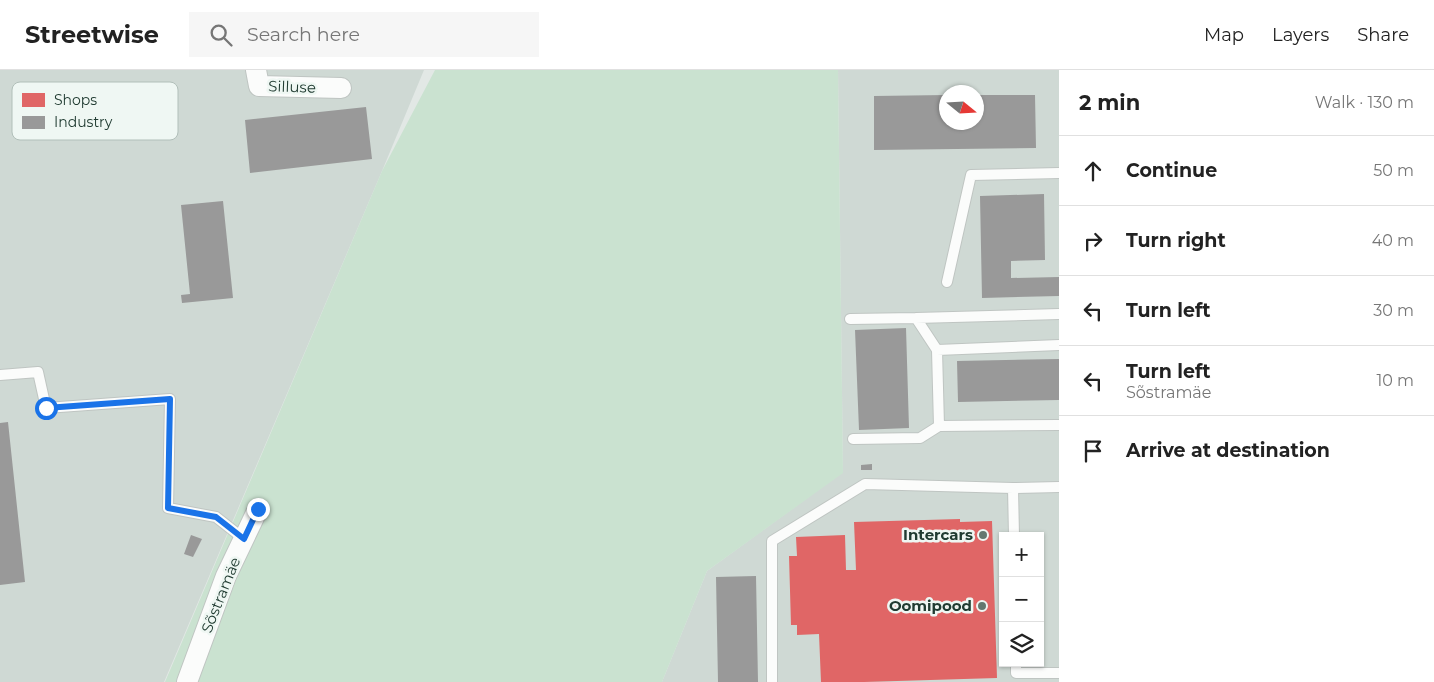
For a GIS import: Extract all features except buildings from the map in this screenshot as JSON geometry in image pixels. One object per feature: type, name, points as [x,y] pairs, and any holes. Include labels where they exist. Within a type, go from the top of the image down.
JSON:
[{"type":"street","name":"Silluse","points":[[256,70],[259,86],[341,88]]},
{"type":"street","name":"Sõstramäe","points":[[187,682],[226,576],[258,509]]},
{"type":"lane","points":[[947,282],[971,174],[1059,173]]},
{"type":"lane","points":[[850,319],[1059,314]]},
{"type":"lane","points":[[916,318],[937,350],[939,426]]},
{"type":"lane","points":[[937,350],[1059,344]]},
{"type":"lane","points":[[0,375],[38,372],[46,408],[170,399],[168,508],[216,517],[244,539]]},
{"type":"lane","points":[[853,439],[920,438],[939,426],[1059,425]]},
{"type":"lane","points":[[772,682],[772,541],[865,484],[1013,488],[1059,487]]},
{"type":"lane","points":[[1013,488],[1014,532]]},
{"type":"lane","points":[[1016,667],[1016,673],[1059,673]]},
{"type":"shaded area","points":[[0,70],[424,70],[164,682],[0,682]]},
{"type":"shaded area","points":[[838,70],[1059,70],[1059,682],[662,682],[707,571],[843,472]]},
{"type":"green space","points":[[435,70],[838,70],[843,473],[707,571],[662,682],[165,682],[382,171]]},
{"type":"place","name":"Intercars","points":[[983,535]]},
{"type":"place","name":"Oomipood","points":[[982,606]]},
{"type":"route","points":[[46,408],[170,399],[168,508],[216,517],[244,539],[258,509]]}]
